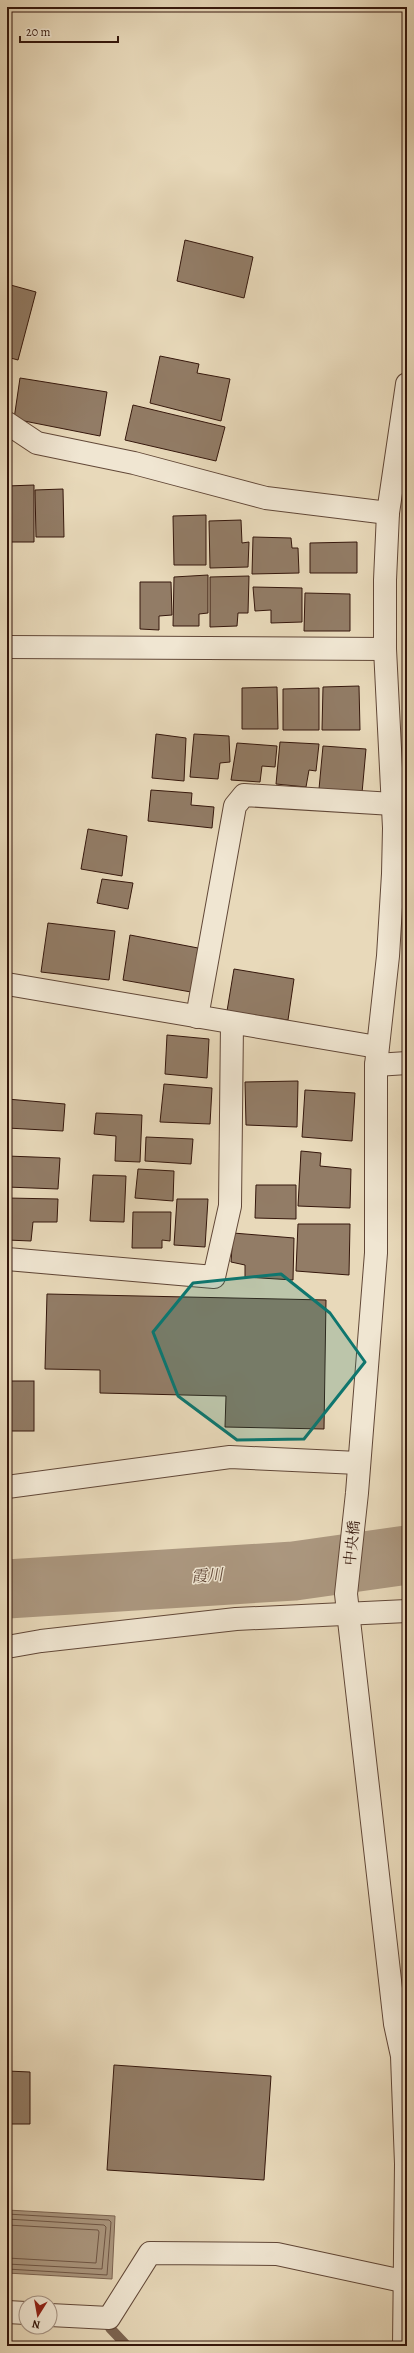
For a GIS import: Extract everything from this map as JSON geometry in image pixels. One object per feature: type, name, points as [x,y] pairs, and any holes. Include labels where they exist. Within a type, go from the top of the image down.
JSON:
[{"type":"street","name":"中央橋","points":[[404,2346],[406,2282],[405,2055],[395,2024],[347,1603],[376,1253],[377,1056],[401,827],[393,804],[385,649],[385,580],[388,513],[407,384]]},
{"type":"street","points":[[7,423],[37,443],[134,463],[266,498],[388,513]]},
{"type":"street","points":[[7,647],[385,649]]},
{"type":"street","points":[[197,1017],[235,806],[244,795],[393,804]]},
{"type":"street","points":[[7,984],[232,1023],[407,1063]]},
{"type":"street","points":[[7,1259],[214,1277],[230,1206],[232,1023]]},
{"type":"street","points":[[7,1487],[230,1457],[358,1463]]},
{"type":"street","points":[[7,1647],[41,1641],[236,1619],[347,1603],[407,1611]]},
{"type":"street","points":[[58,2315],[109,2318],[150,2253],[277,2254],[406,2282]]},
{"type":"street","points":[[7,2312],[18,2313]]},
{"type":"highlighted area","points":[[281,1274],[330,1313],[365,1362],[304,1439],[237,1440],[178,1396],[153,1332],[193,1283]]},
{"type":"water","points":[[7,2210],[115,2216],[112,2279],[7,2273]]},
{"type":"building","points":[[185,240],[253,257],[244,298],[177,281]]},
{"type":"building","points":[[7,284],[36,292],[18,360],[7,357]]},
{"type":"building","points":[[160,356],[199,364],[197,373],[230,379],[221,421],[150,403]]},
{"type":"building","points":[[20,378],[107,392],[100,436],[14,419]]},
{"type":"building","points":[[133,405],[225,427],[216,461],[125,440]]},
{"type":"building","points":[[34,485],[34,542],[7,542],[7,486]]},
{"type":"building","points":[[63,489],[64,537],[36,537],[35,490]]},
{"type":"building","points":[[206,515],[206,565],[174,565],[173,516]]},
{"type":"building","points":[[241,520],[242,543],[249,542],[248,567],[210,568],[209,521]]},
{"type":"building","points":[[253,537],[291,538],[292,548],[298,548],[299,573],[252,574]]},
{"type":"building","points":[[357,542],[357,573],[310,573],[310,543]]},
{"type":"building","points":[[208,575],[208,613],[199,614],[199,626],[173,626],[174,577]]},
{"type":"building","points":[[249,576],[248,613],[238,613],[237,626],[210,627],[210,577]]},
{"type":"building","points":[[140,582],[171,582],[172,615],[159,616],[159,630],[140,629]]},
{"type":"building","points":[[253,587],[302,588],[302,622],[271,623],[271,610],[255,611]]},
{"type":"building","points":[[305,593],[350,594],[350,631],[304,631]]},
{"type":"building","points":[[359,686],[360,730],[322,730],[323,687]]},
{"type":"building","points":[[277,687],[278,729],[242,729],[242,688]]},
{"type":"building","points":[[319,688],[319,730],[283,730],[283,689]]},
{"type":"building","points":[[156,734],[186,738],[184,781],[152,778]]},
{"type":"building","points":[[194,734],[229,736],[230,762],[220,763],[218,779],[190,777]]},
{"type":"building","points":[[280,742],[319,744],[316,771],[309,770],[306,787],[276,784]]},
{"type":"building","points":[[237,743],[277,746],[275,767],[262,766],[260,782],[231,780]]},
{"type":"building","points":[[323,746],[366,749],[362,793],[319,789]]},
{"type":"building","points":[[151,790],[192,793],[191,805],[214,807],[212,828],[148,821]]},
{"type":"building","points":[[88,829],[127,836],[122,876],[81,869]]},
{"type":"building","points":[[102,879],[133,883],[128,909],[97,903]]},
{"type":"building","points":[[48,923],[115,931],[109,980],[41,972]]},
{"type":"building","points":[[130,935],[198,948],[191,992],[123,980]]},
{"type":"building","points":[[234,969],[294,979],[288,1020],[227,1011]]},
{"type":"building","points":[[167,1035],[209,1039],[207,1078],[165,1074]]},
{"type":"building","points":[[298,1081],[297,1127],[246,1125],[245,1082]]},
{"type":"building","points":[[164,1084],[212,1088],[210,1124],[160,1122]]},
{"type":"building","points":[[305,1090],[355,1093],[352,1141],[302,1137]]},
{"type":"building","points":[[7,1099],[65,1104],[63,1131],[7,1128]]},
{"type":"building","points":[[96,1113],[142,1115],[140,1162],[115,1161],[116,1136],[94,1134]]},
{"type":"building","points":[[146,1137],[193,1139],[191,1164],[145,1161]]},
{"type":"building","points":[[301,1151],[321,1153],[320,1166],[351,1169],[350,1208],[298,1206]]},
{"type":"building","points":[[7,1156],[60,1158],[58,1189],[7,1187]]},
{"type":"building","points":[[138,1169],[174,1171],[173,1201],[135,1198]]},
{"type":"building","points":[[93,1175],[126,1176],[124,1222],[90,1221]]},
{"type":"building","points":[[256,1185],[296,1185],[296,1219],[255,1218]]},
{"type":"building","points":[[7,1198],[58,1199],[57,1222],[33,1222],[31,1241],[7,1240]]},
{"type":"building","points":[[177,1199],[208,1199],[205,1247],[174,1245]]},
{"type":"building","points":[[133,1212],[171,1212],[170,1241],[162,1240],[162,1248],[132,1248]]},
{"type":"building","points":[[298,1224],[350,1224],[349,1275],[296,1271]]},
{"type":"building","points":[[233,1233],[294,1238],[293,1280],[245,1277],[245,1265],[231,1262]]},
{"type":"building","points":[[47,1294],[326,1300],[324,1429],[225,1427],[226,1396],[100,1393],[100,1370],[45,1369]]},
{"type":"building","points":[[7,1381],[34,1381],[34,1431],[7,1431]]},
{"type":"building","points":[[114,2065],[271,2076],[264,2180],[107,2170]]},
{"type":"building","points":[[7,2071],[30,2072],[30,2124],[7,2124]]},
{"type":"waterway","name":"霞川","points":[[7,1589],[294,1571],[407,1555]]},
{"type":"waterway","points":[[110,2328],[127,2346]]}]
